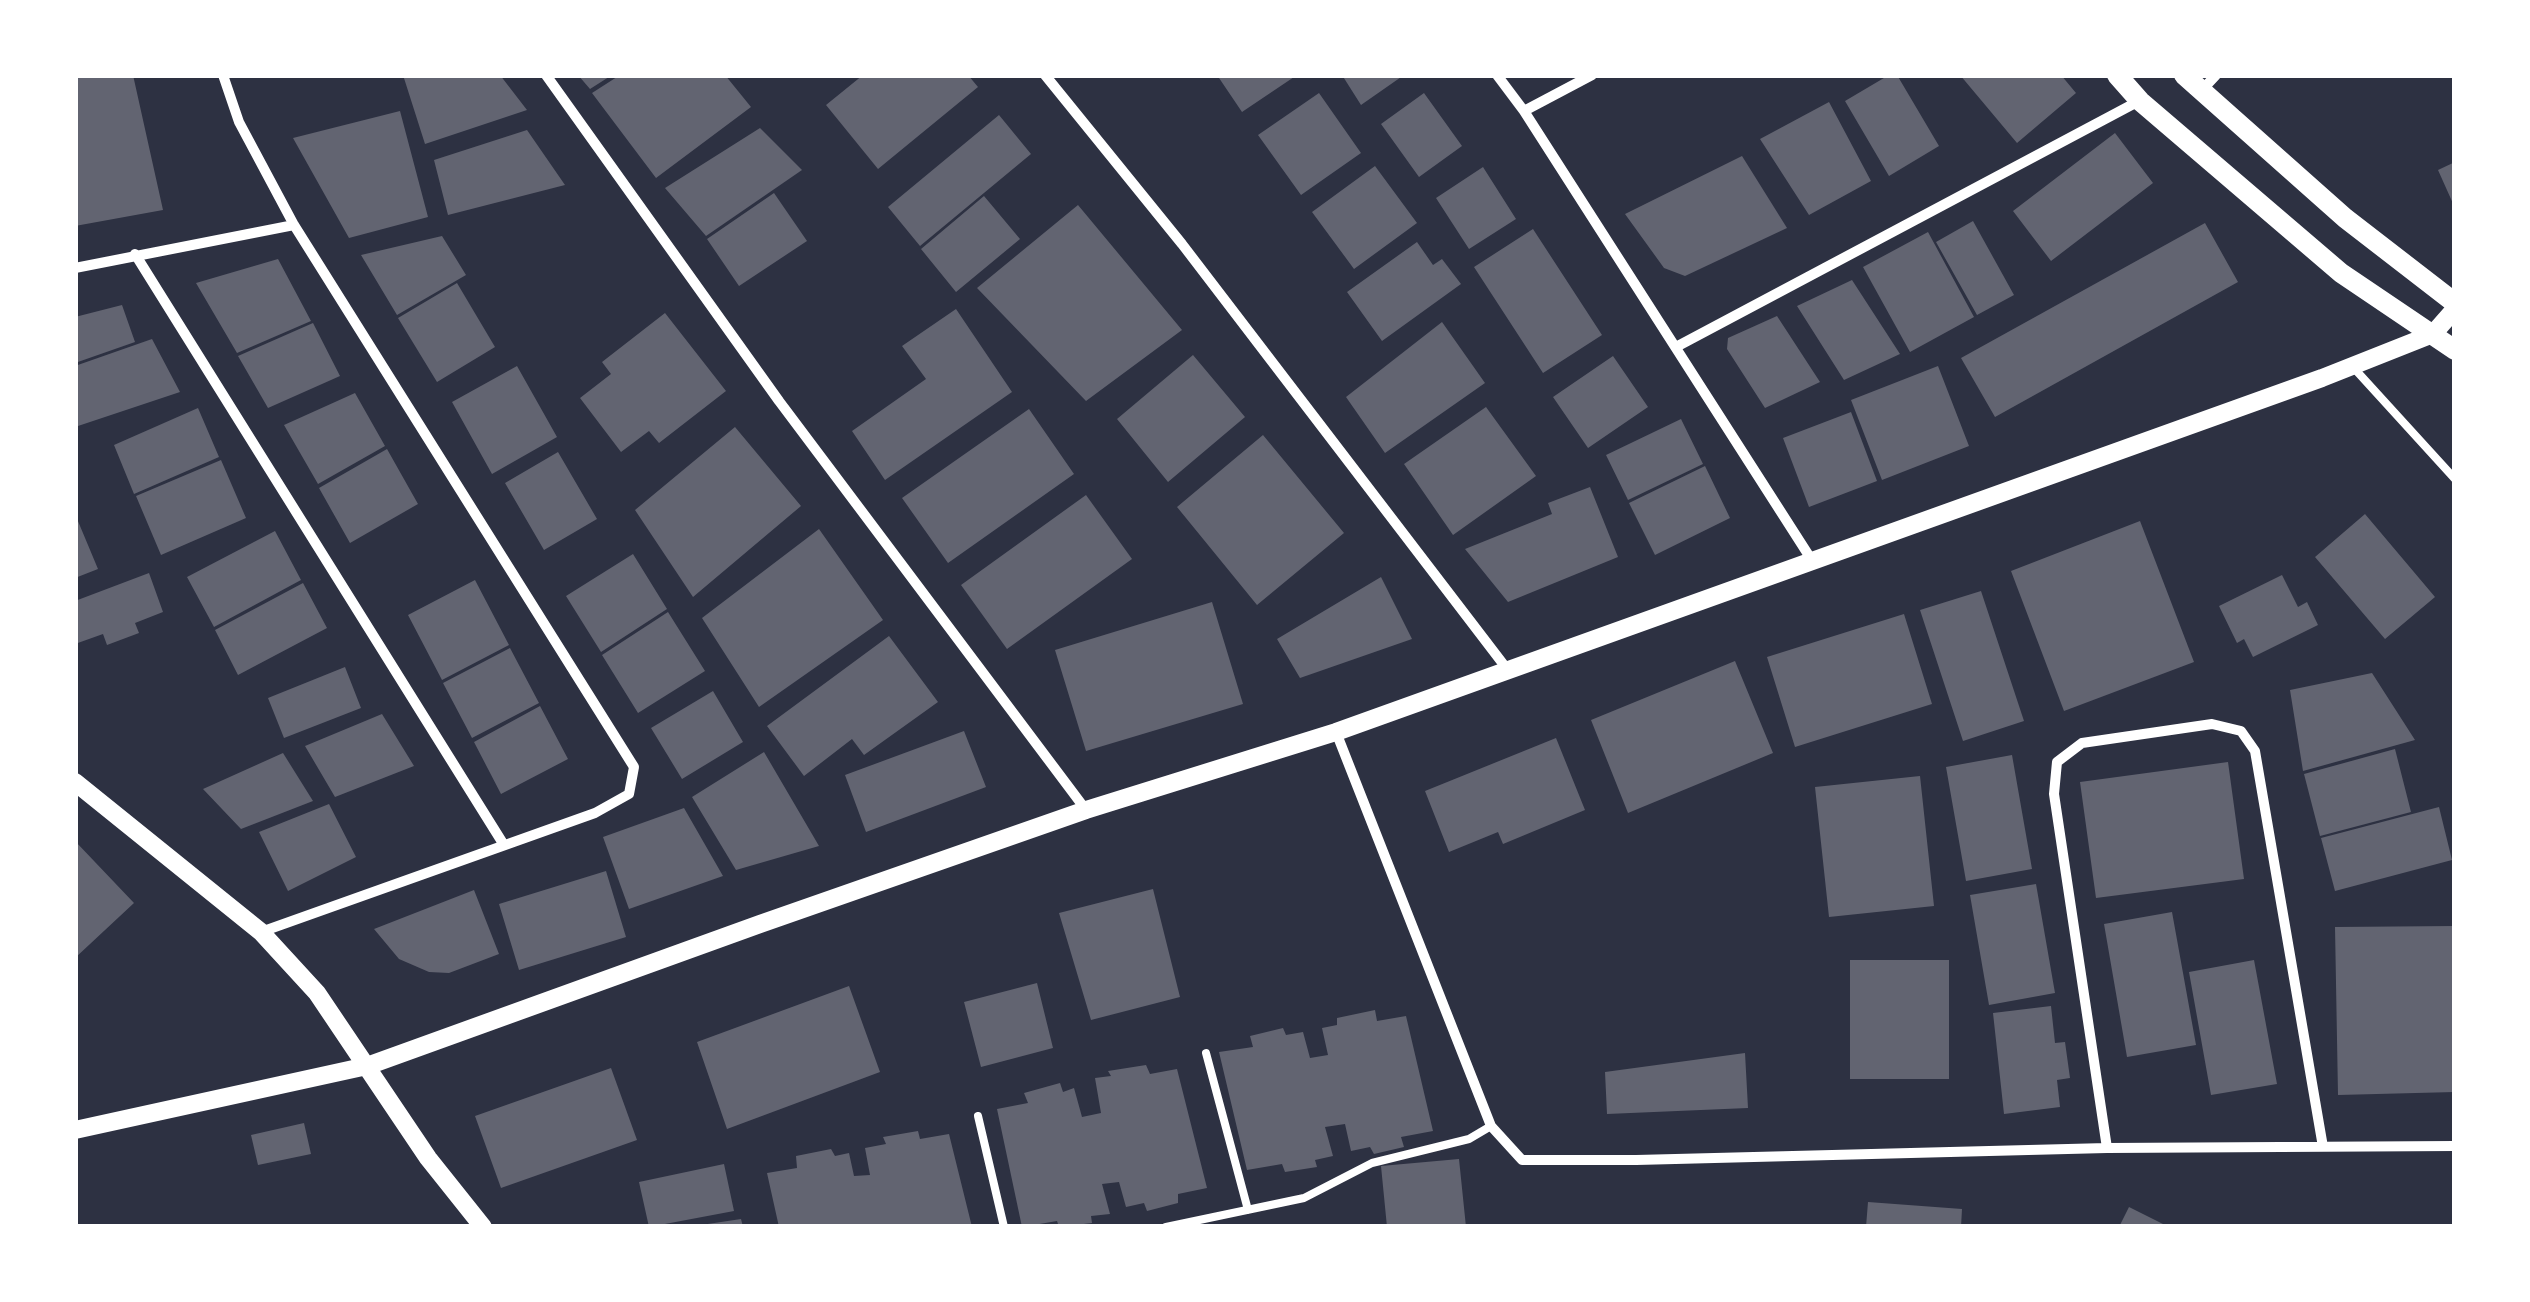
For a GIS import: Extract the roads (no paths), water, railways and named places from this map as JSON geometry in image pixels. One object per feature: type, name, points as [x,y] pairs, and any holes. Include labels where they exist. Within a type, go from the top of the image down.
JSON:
[{"type":"main road","points":[[2117,75],[2140,101],[2341,273],[2455,350]]},
{"type":"main road","points":[[2184,75],[2208,83],[2345,218],[2455,306]]},
{"type":"street","points":[[223,75],[239,122],[294,226],[634,767],[628,794],[594,813],[261,932]]},
{"type":"street","points":[[546,75],[779,401],[1086,810]]},
{"type":"street","points":[[1045,75],[1182,244],[1507,669]]},
{"type":"street","points":[[1497,75],[1524,111],[1814,563]]},
{"type":"street","points":[[1524,111],[1592,75]]},
{"type":"street","points":[[1676,347],[2140,101]]},
{"type":"street","points":[[75,268],[294,226]]},
{"type":"street","points":[[135,254],[504,845]]},
{"type":"street","points":[[75,1130],[368,1066],[1086,810],[1336,732],[1814,563],[2352,366],[2433,334],[2455,306]]},
{"type":"street","points":[[2106,1148],[2054,794],[2057,762],[2082,743],[2212,724],[2241,731],[2255,751],[2324,1147]]},
{"type":"street","points":[[1336,732],[1491,1126],[1522,1160],[2106,1148],[2455,1146]]},
{"type":"street","points":[[75,782],[261,932],[317,992],[428,1158],[484,1227]]},
{"type":"lane","points":[[2352,366],[2455,479]]},
{"type":"lane","points":[[1206,1053],[1248,1210]]},
{"type":"lane","points":[[978,1116],[1004,1227]]},
{"type":"lane","points":[[1166,1227],[1304,1198],[1372,1163],[1469,1139],[1491,1126]]}]
